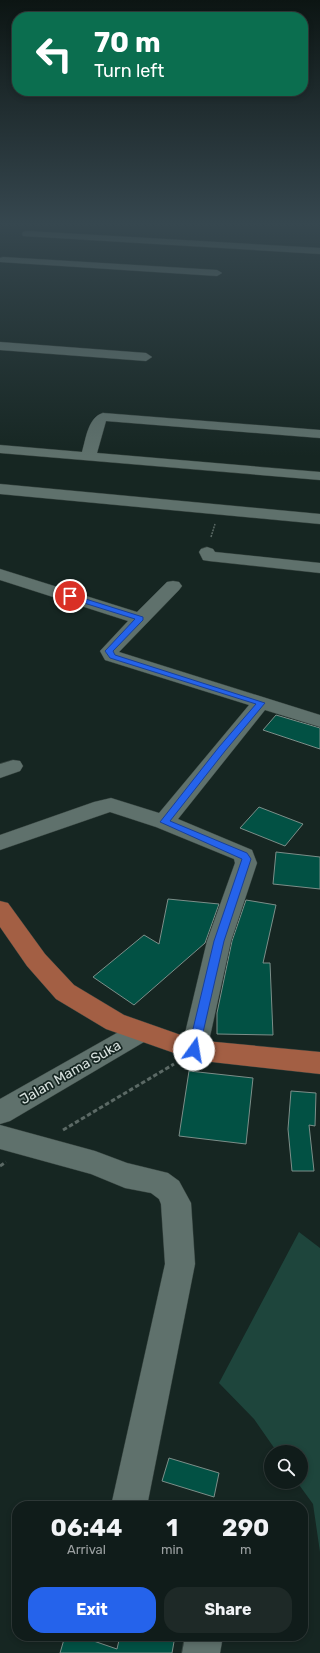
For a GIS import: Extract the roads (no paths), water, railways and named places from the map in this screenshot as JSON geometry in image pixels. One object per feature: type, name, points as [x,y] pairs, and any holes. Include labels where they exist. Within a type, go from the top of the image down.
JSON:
[{"type":"main road","points":[[0,909],[36,960],[65,992],[115,1022],[194,1050],[320,1063]]},
{"type":"street","points":[[0,346],[146,357]]},
{"type":"street","points":[[88,457],[99,420],[102,417],[320,434]]},
{"type":"street","points":[[0,449],[320,476]]},
{"type":"street","points":[[0,488],[220,508],[320,519]]},
{"type":"street","points":[[207,552],[209,556],[215,557],[320,568]]},
{"type":"street","points":[[0,574],[140,619]]},
{"type":"street","points":[[173,586],[109,651],[112,656],[320,721]]},
{"type":"street","points":[[164,822],[261,703]]},
{"type":"street","points":[[0,843],[111,805],[164,822],[239,853],[246,859],[219,941],[194,1050]]},
{"type":"street","name":"Jalan Mama Suka","points":[[0,1113],[140,1032]]},
{"type":"street","points":[[0,1137],[95,1163],[125,1175],[158,1182],[169,1190],[176,1203],[180,1264],[130,1501]]},
{"type":"street","points":[[201,1653],[203,1641]]}]
